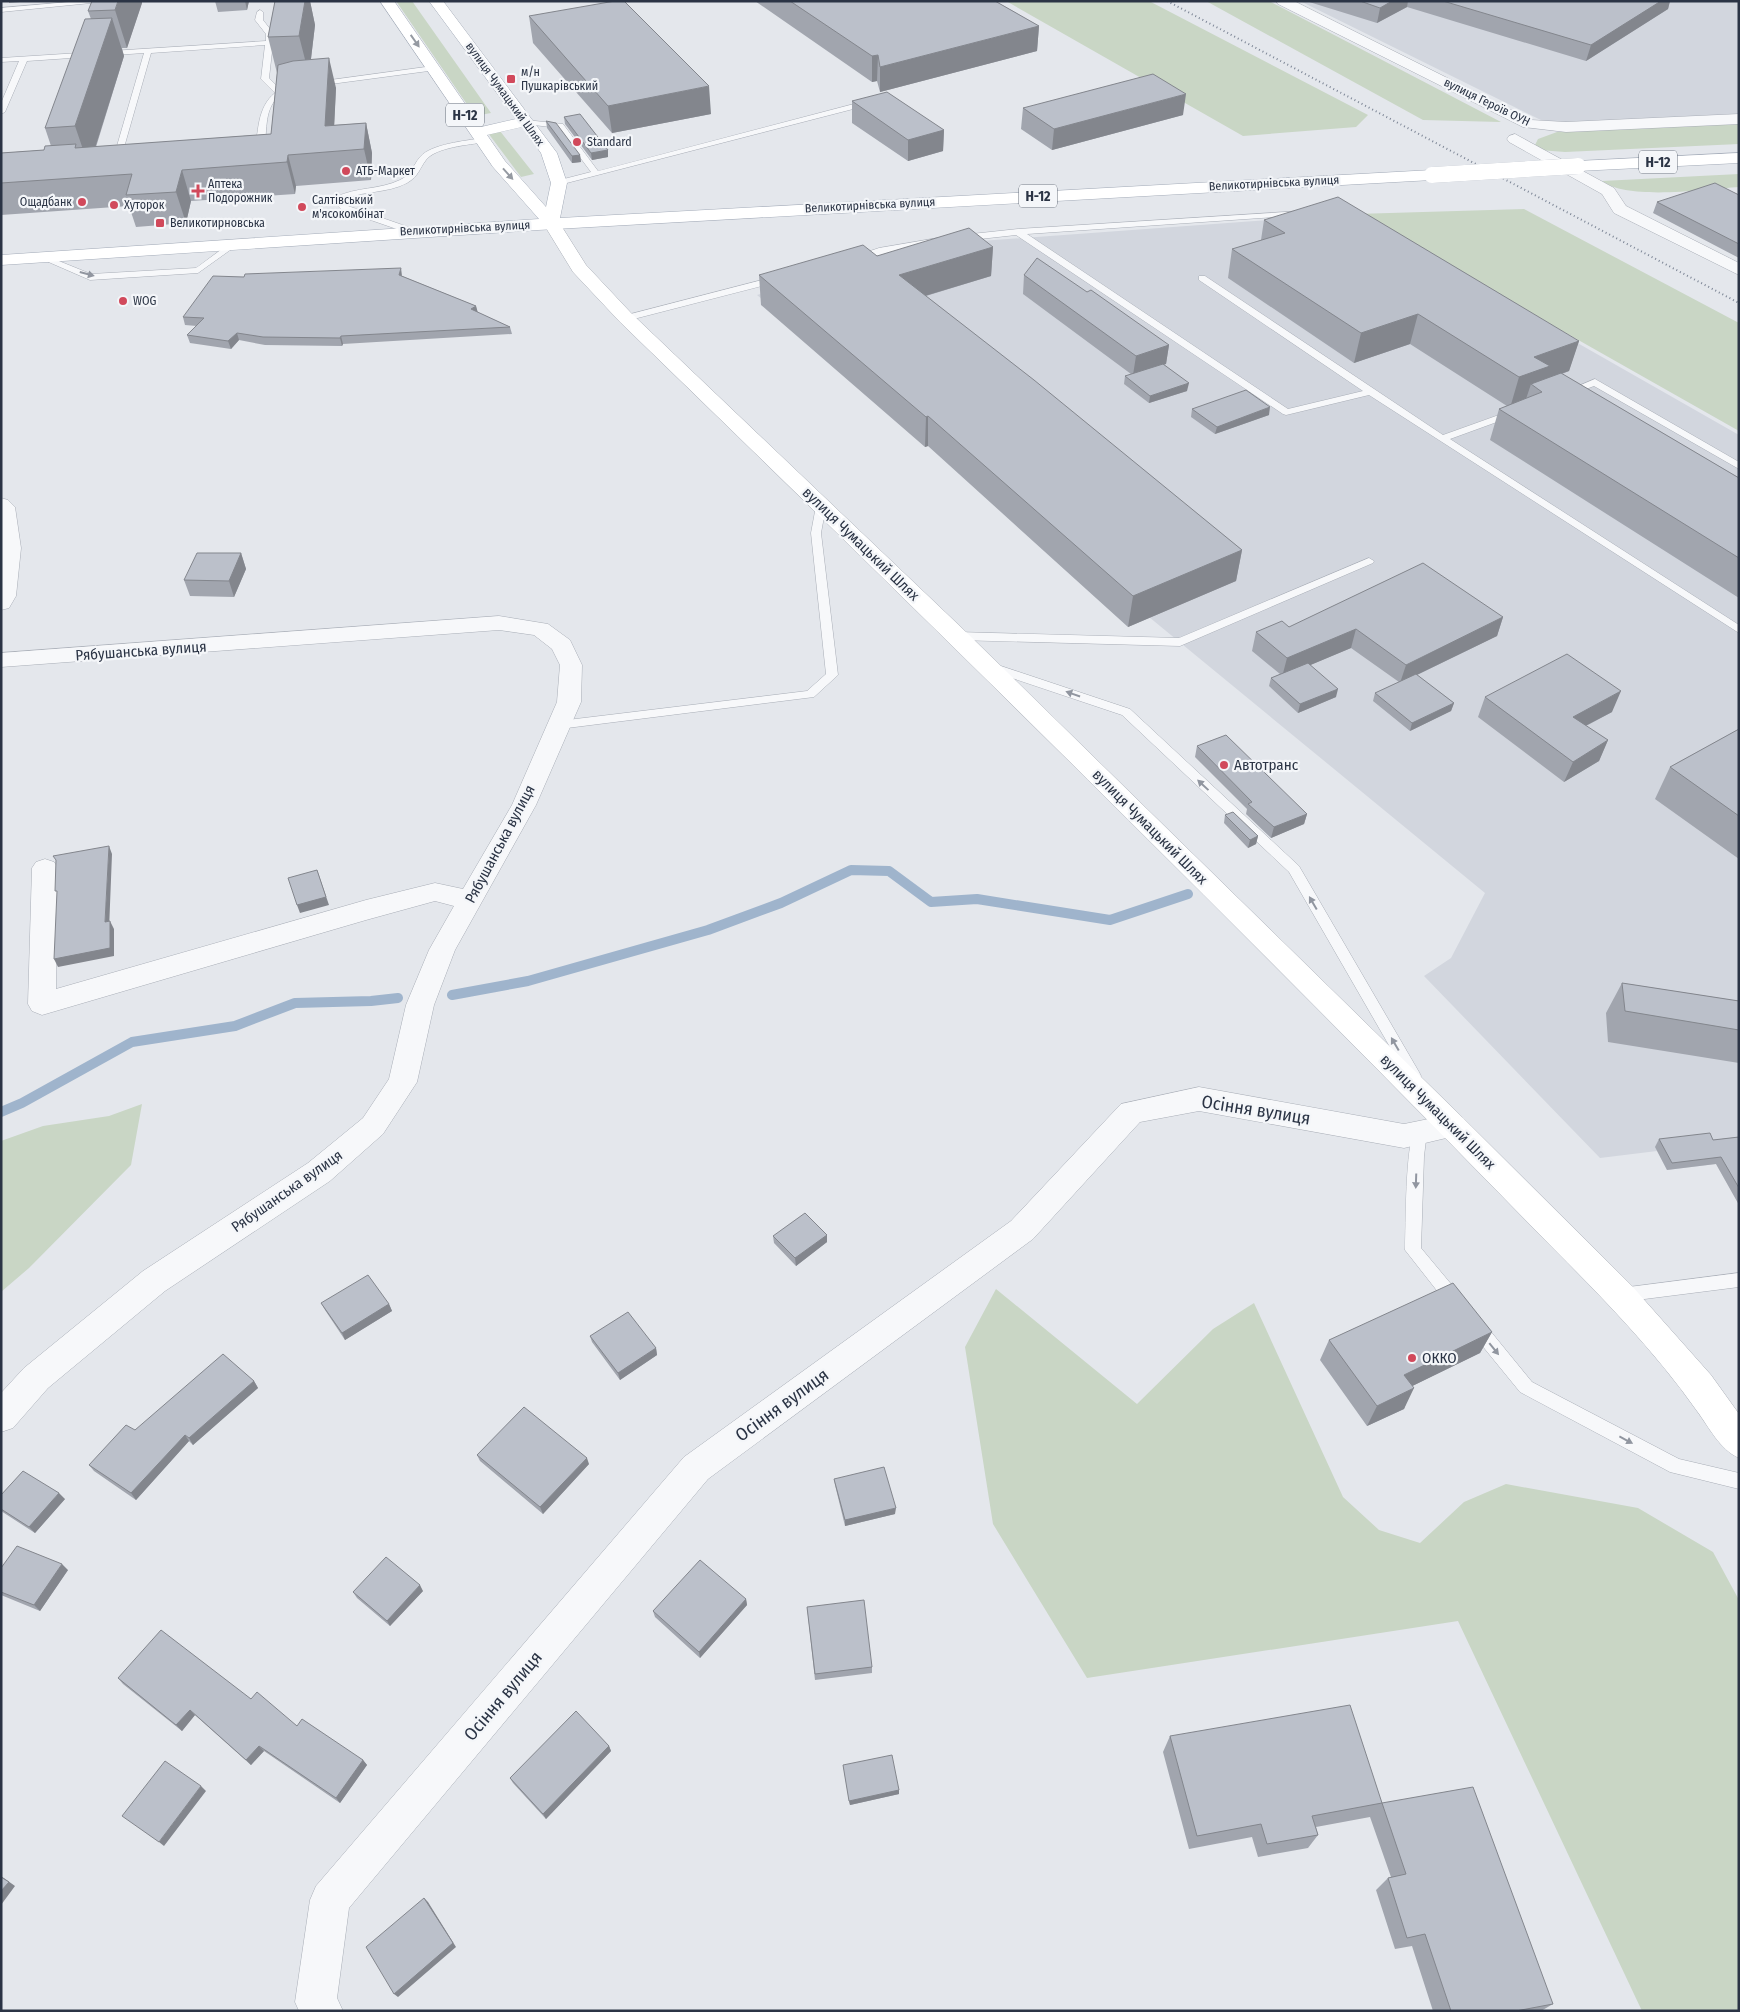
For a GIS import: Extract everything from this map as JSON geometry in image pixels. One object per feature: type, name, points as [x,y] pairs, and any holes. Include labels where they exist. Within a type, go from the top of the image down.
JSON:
[{"type":"main road","name":"вулиця Чумацький Шлях","points":[[387,1],[499,164],[551,223],[579,268],[626,318],[957,636],[1428,1101],[1620,1295],[1699,1386],[1739,1442]]},
{"type":"main road","name":"вулиця Чумацький Шлях","points":[[436,1],[549,153],[559,183],[551,223]]},
{"type":"main road","points":[[479,136],[526,122]]},
{"type":"main road","name":"Великотирнівська вулиця","points":[[1,260],[551,223],[1739,158]]},
{"type":"street","name":"вулиця Героїв ОУН","points":[[1282,1],[1528,124],[1544,127],[1739,119]]},
{"type":"street","points":[[1544,127],[1514,139],[1608,191],[1620,209],[1739,270]]},
{"type":"street","points":[[1,504],[4,507],[10,548],[4,596],[1,603]]},
{"type":"street","name":"Рябушанська вулиця","points":[[1,660],[499,623],[540,629],[562,645],[571,665],[569,702],[524,805],[442,950],[420,1005],[403,1082],[373,1126],[319,1172],[154,1281],[36,1378],[1,1417]]},
{"type":"street","points":[[45,868],[42,1004],[357,912],[434,892],[470,900]]},
{"type":"street","name":"Осіння вулиця","points":[[322,2011],[316,2002],[330,1900],[696,1468],[1022,1230],[1131,1112],[1199,1099],[1404,1136],[1453,1126]]},
{"type":"lane","points":[[1,10],[48,3],[108,1]]},
{"type":"lane","points":[[260,12],[259,20],[270,34],[265,79],[279,92]]},
{"type":"lane","points":[[1,60],[269,43]]},
{"type":"lane","points":[[114,169],[148,51]]},
{"type":"lane","points":[[1,112],[24,58]]},
{"type":"lane","points":[[249,160],[258,159],[266,109],[271,98],[279,92],[301,86],[433,68]]},
{"type":"lane","points":[[559,183],[854,106]]},
{"type":"lane","points":[[526,122],[560,126],[596,174]]},
{"type":"lane","points":[[411,232],[345,208],[338,201],[349,194],[384,189],[404,181],[416,172],[423,158],[434,150],[479,136]]},
{"type":"lane","points":[[105,169],[124,168]]},
{"type":"lane","points":[[851,259],[879,251],[950,239],[1018,232],[1309,212]]},
{"type":"lane","points":[[1018,232],[1286,412],[1370,392]]},
{"type":"lane","points":[[41,257],[90,277],[198,270],[236,243]]},
{"type":"lane","points":[[626,318],[784,277]]},
{"type":"lane","points":[[1202,278],[1370,392],[1739,630]]},
{"type":"lane","points":[[1560,396],[1595,382],[1739,466]]},
{"type":"lane","points":[[1443,438],[1524,409]]},
{"type":"lane","points":[[559,725],[810,694],[832,675],[816,533],[822,506]]},
{"type":"lane","points":[[957,636],[1180,642],[1369,561]]},
{"type":"lane","points":[[986,665],[1126,712],[1294,869],[1428,1101]]},
{"type":"lane","points":[[1420,1132],[1417,1156],[1413,1250],[1526,1387],[1676,1466],[1739,1481]]},
{"type":"lane","points":[[1620,1295],[1739,1280]]},
{"type":"shaded area","points":[[1300,1],[1739,1],[1739,114],[1547,123]]},
{"type":"shaded area","points":[[1351,214],[1739,435],[1739,1204],[1716,1164],[1667,1170],[1657,1151],[1600,1158],[1424,976],[1451,958],[1485,893],[757,295],[940,244]]},
{"type":"green space","points":[[396,1],[412,1],[491,113],[475,116]]},
{"type":"green space","points":[[1006,1],[1149,1],[1368,115],[1356,127],[1243,136]]},
{"type":"green space","points":[[1206,1],[1269,1],[1501,122],[1423,120]]},
{"type":"green space","points":[[1739,122],[1739,144],[1565,152],[1539,150],[1535,145],[1538,139],[1557,132],[1586,128]]},
{"type":"green space","points":[[500,131],[534,174],[521,177],[488,133]]},
{"type":"green space","points":[[1739,174],[1739,187],[1688,191],[1630,191],[1614,187],[1602,181]]},
{"type":"green space","points":[[1524,209],[1739,323],[1739,431],[1356,214]]},
{"type":"green space","points":[[142,1104],[131,1165],[29,1268],[1,1292],[1,1141],[43,1126],[109,1116]]},
{"type":"green space","points":[[996,1289],[1137,1404],[1213,1329],[1254,1303],[1343,1497],[1379,1530],[1420,1543],[1464,1502],[1506,1484],[1638,1508],[1713,1552],[1739,1600],[1739,2011],[1642,2011],[1458,1621],[1087,1678],[993,1524],[965,1347]]},
{"type":"building","points":[[92,1],[118,1],[115,10],[88,11]]},
{"type":"building","points":[[275,1],[305,1],[299,36],[268,37]]},
{"type":"building","points":[[624,1],[709,86],[608,106],[529,16]]},
{"type":"building","points":[[790,1],[995,1],[1039,26],[880,67],[878,55],[872,56]]},
{"type":"building","points":[[1360,1],[1392,1],[1380,8]]},
{"type":"building","points":[[1443,1],[1661,1],[1591,45]]},
{"type":"building","points":[[112,18],[75,126],[45,128],[85,19]]},
{"type":"building","points":[[329,58],[325,126],[366,123],[364,149],[288,155],[287,162],[182,170],[176,192],[126,195],[132,174],[1,183],[1,153],[44,150],[45,146],[76,144],[75,148],[271,134],[278,65],[293,61]]},
{"type":"building","points":[[1153,74],[1186,94],[1054,129],[1023,108]]},
{"type":"building","points":[[887,92],[944,130],[908,140],[852,101]]},
{"type":"building","points":[[580,114],[608,150],[591,153],[564,117]]},
{"type":"building","points":[[546,121],[556,123],[580,155],[572,156]]},
{"type":"building","points":[[1715,183],[1739,195],[1739,244],[1657,202]]},
{"type":"building","points":[[1338,197],[1579,341],[1534,357],[1550,366],[1519,377],[1418,314],[1361,333],[1232,249],[1285,233],[1264,220]]},
{"type":"building","points":[[969,228],[993,247],[899,275],[1034,380],[1242,550],[1133,596],[928,416],[926,417],[759,275],[863,245],[877,256]]},
{"type":"building","points":[[1037,258],[1087,292],[1091,290],[1169,345],[1136,356],[1024,275]]},
{"type":"building","points":[[401,268],[399,275],[476,306],[471,309],[510,327],[341,336],[340,338],[263,337],[237,333],[228,341],[187,335],[204,318],[183,317],[213,276],[244,277],[245,274]]},
{"type":"building","points":[[1163,364],[1189,383],[1150,396],[1125,376]]},
{"type":"building","points":[[1561,373],[1739,478],[1739,558],[1499,409],[1542,392],[1531,384]]},
{"type":"building","points":[[1246,390],[1270,407],[1217,427],[1192,409]]},
{"type":"building","points":[[197,553],[241,553],[229,581],[184,580]]},
{"type":"building","points":[[1423,563],[1503,617],[1406,665],[1356,629],[1287,658],[1256,632],[1282,621],[1289,627]]},
{"type":"building","points":[[1567,654],[1621,691],[1573,717],[1608,740],[1573,762],[1485,697]]},
{"type":"building","points":[[1308,663],[1338,689],[1300,704],[1271,678]]},
{"type":"building","points":[[1416,674],[1454,703],[1412,723],[1375,693]]},
{"type":"building","points":[[1739,729],[1739,816],[1670,767]]},
{"type":"building","points":[[1226,735],[1307,814],[1274,827],[1248,804],[1252,802],[1197,746]]},
{"type":"building","points":[[1233,812],[1258,836],[1250,840],[1225,815]]},
{"type":"building","points":[[109,846],[105,922],[110,921],[110,948],[54,959],[57,891],[55,891],[56,860],[53,856]]},
{"type":"building","points":[[317,870],[326,897],[297,905],[288,878]]},
{"type":"building","points":[[1622,983],[1739,1001],[1739,1030],[1625,1011]]},
{"type":"building","points":[[1710,1133],[1713,1140],[1739,1137],[1739,1188],[1721,1157],[1672,1163],[1659,1139]]},
{"type":"building","points":[[805,1213],[827,1235],[795,1258],[773,1236]]},
{"type":"building","points":[[368,1275],[389,1304],[342,1333],[321,1303]]},
{"type":"building","points":[[1453,1283],[1492,1332],[1404,1375],[1414,1388],[1377,1406],[1329,1340]]},
{"type":"building","points":[[628,1312],[656,1348],[618,1373],[590,1336]]},
{"type":"building","points":[[223,1354],[254,1381],[189,1438],[185,1435],[131,1493],[89,1465],[126,1425],[135,1430]]},
{"type":"building","points":[[524,1407],[587,1458],[540,1507],[477,1455]]},
{"type":"building","points":[[884,1467],[896,1508],[845,1520],[834,1479]]},
{"type":"building","points":[[23,1471],[59,1493],[29,1527],[1,1509],[1,1495]]},
{"type":"building","points":[[17,1546],[62,1564],[34,1605],[1,1592],[1,1568]]},
{"type":"building","points":[[386,1557],[420,1585],[387,1621],[353,1592]]},
{"type":"building","points":[[700,1560],[746,1599],[699,1652],[653,1611]]},
{"type":"building","points":[[864,1600],[872,1667],[815,1674],[807,1607]]},
{"type":"building","points":[[161,1630],[251,1699],[257,1692],[297,1726],[302,1719],[363,1760],[336,1798],[259,1746],[246,1760],[190,1710],[176,1725],[118,1678]]},
{"type":"building","points":[[1350,1705],[1382,1803],[1312,1816],[1318,1835],[1267,1844],[1261,1824],[1197,1836],[1170,1736]]},
{"type":"building","points":[[576,1711],[609,1746],[543,1814],[510,1778]]},
{"type":"building","points":[[892,1755],[899,1790],[849,1801],[843,1765]]},
{"type":"building","points":[[165,1761],[201,1786],[159,1842],[122,1816]]},
{"type":"building","points":[[1473,1787],[1553,2004],[1516,2011],[1451,2011],[1425,1934],[1407,1938],[1388,1878],[1406,1874],[1382,1803]]},
{"type":"building","points":[[1,1877],[9,1882],[1,1891]]},
{"type":"building","points":[[424,1898],[453,1943],[394,1994],[366,1947]]},
{"type":"waterway","points":[[452,995],[528,981],[708,930],[781,903],[851,870],[889,871],[931,902],[977,899],[1110,920],[1188,894]]},
{"type":"waterway","points":[[1,1112],[22,1103],[132,1042],[235,1026],[295,1003],[371,1001],[398,998]]},
{"type":"railway","points":[[1167,1],[1739,303]]},
{"type":"place","name":"м/н Пушкарівський","points":[[511,79]]},
{"type":"place","name":"Standard","points":[[577,142]]},
{"type":"place","name":"АТБ-Маркет","points":[[346,171]]},
{"type":"place","name":"Аптека Подорожник","points":[[198,191]]},
{"type":"place","name":"Ощадбанк","points":[[82,202]]},
{"type":"place","name":"Хуторок","points":[[114,205]]},
{"type":"place","name":"Салтівський м'ясокомбінат","points":[[302,207]]},
{"type":"place","name":"Великотирновська","points":[[160,223]]},
{"type":"place","name":"WOG","points":[[123,301]]},
{"type":"place","name":"Автотранс","points":[[1224,765]]},
{"type":"place","name":"ОККО","points":[[1412,1358]]}]
